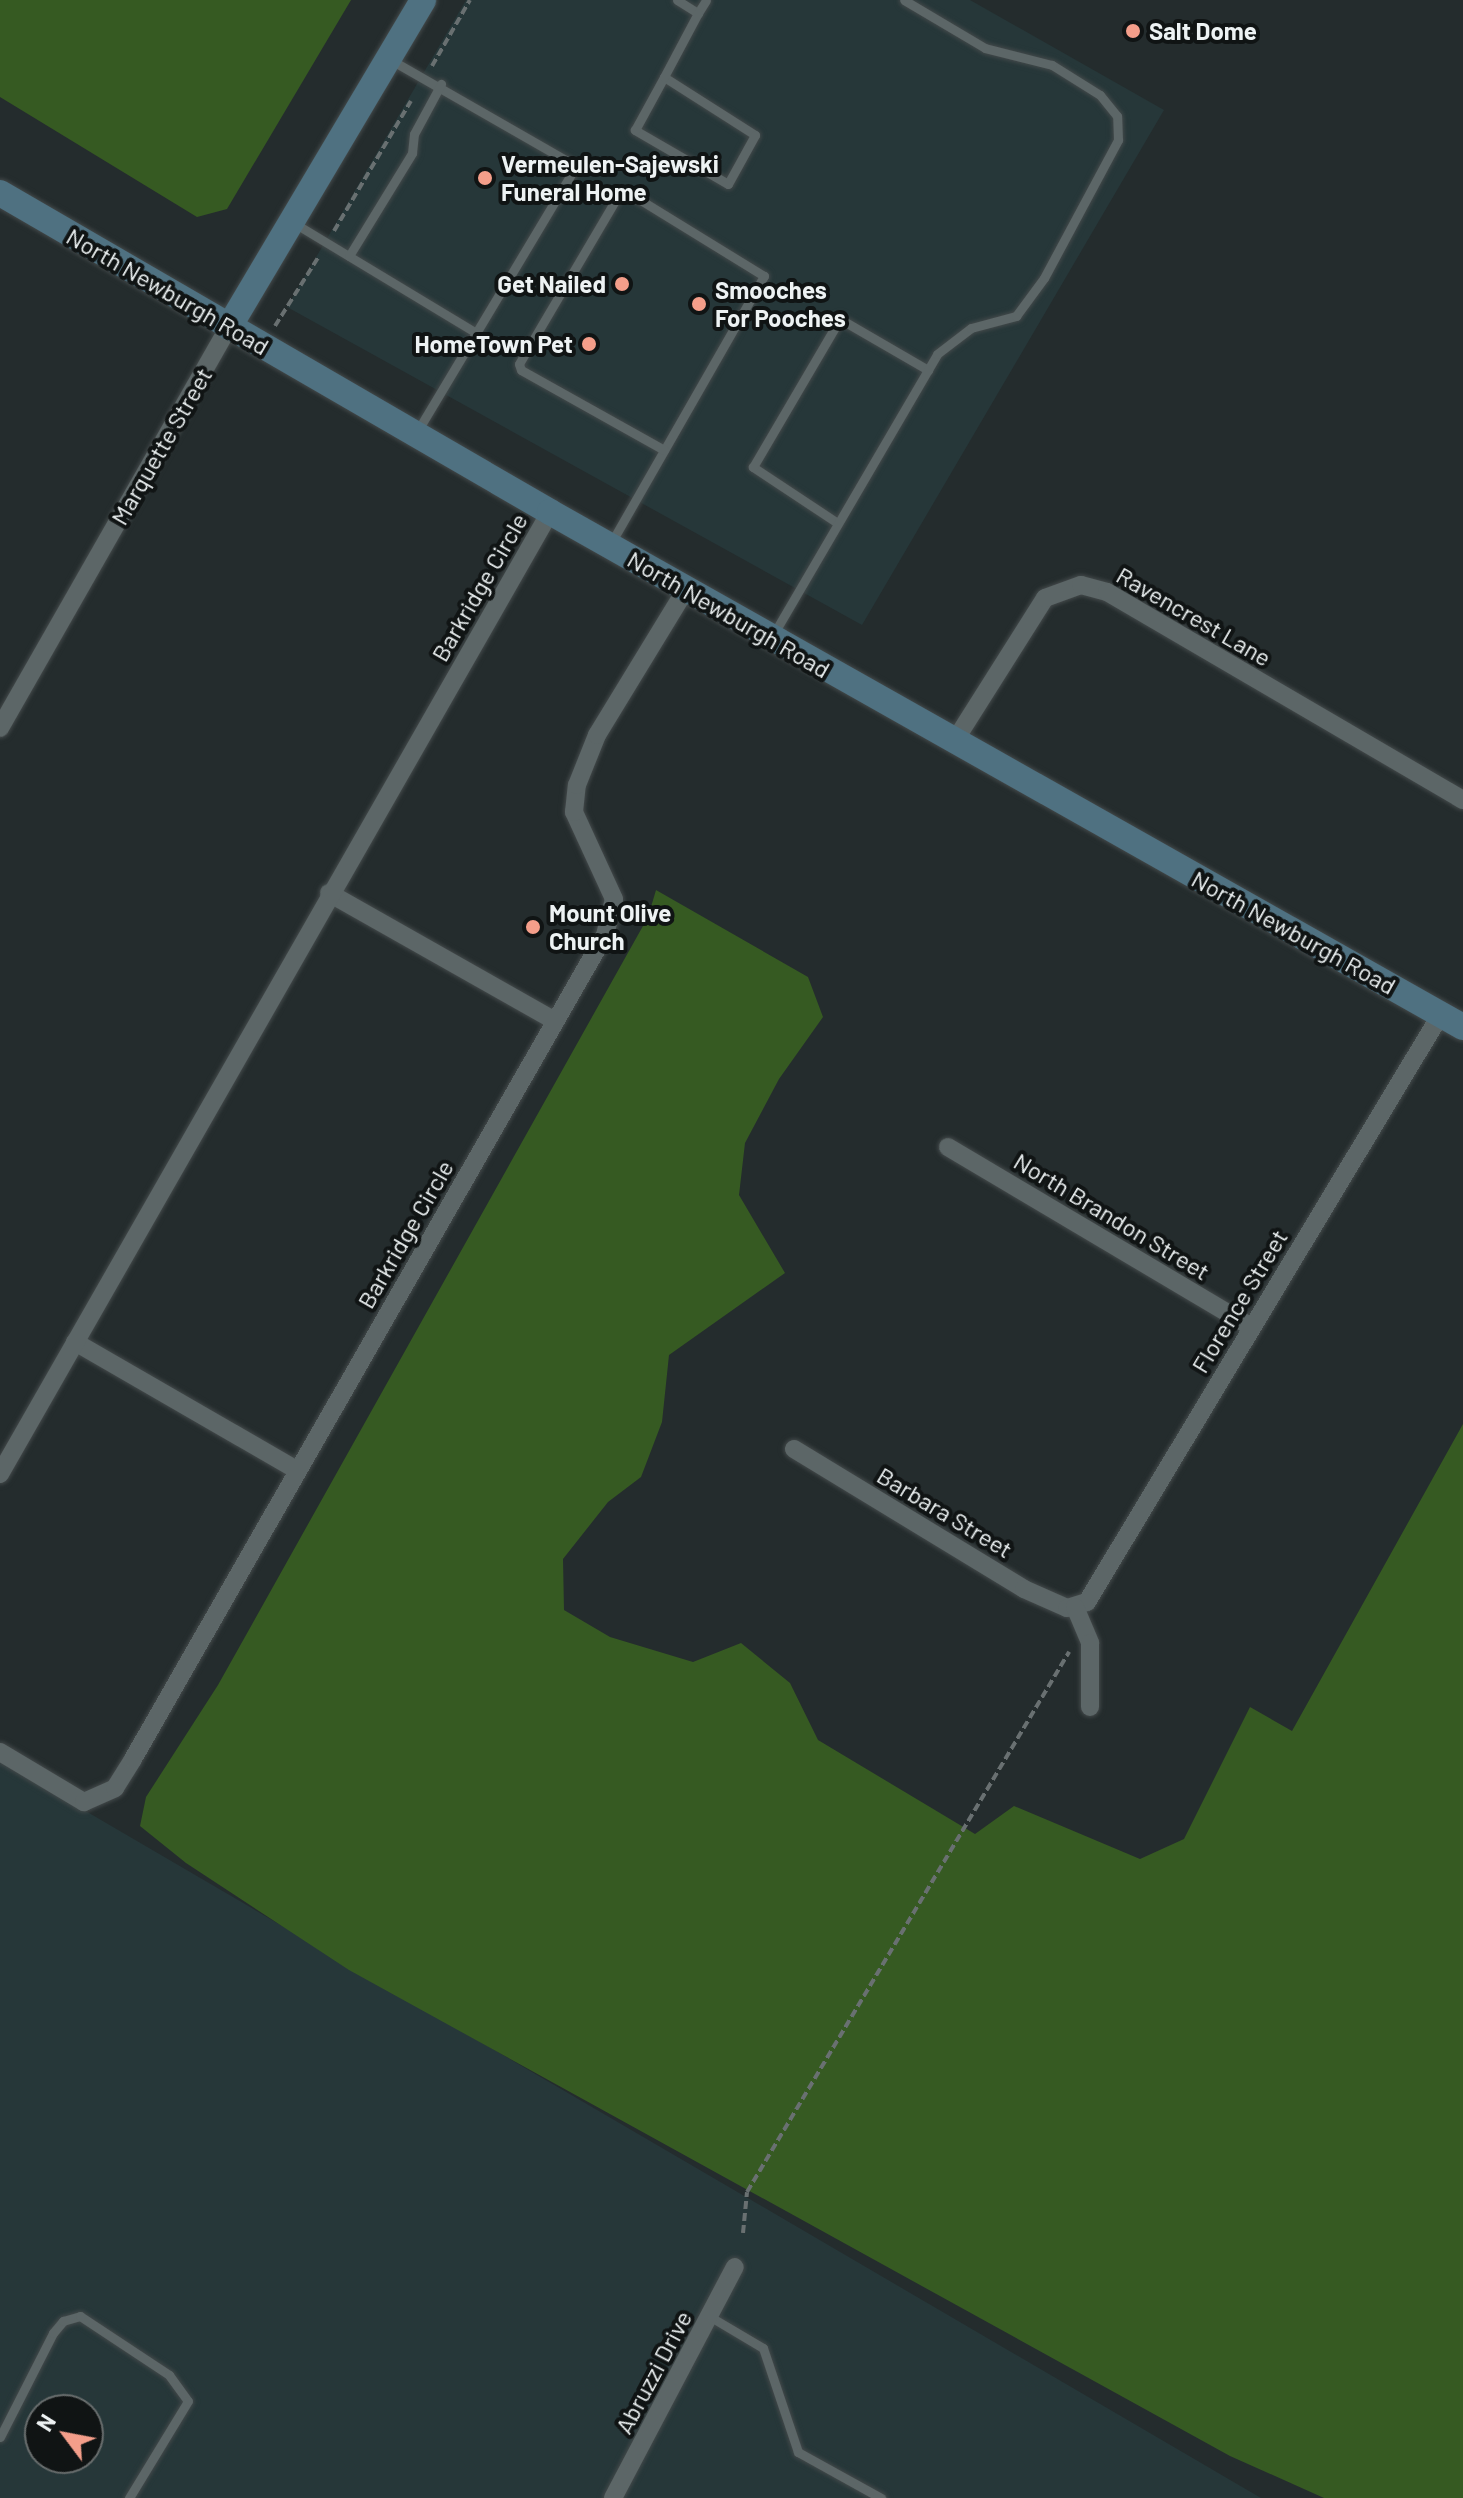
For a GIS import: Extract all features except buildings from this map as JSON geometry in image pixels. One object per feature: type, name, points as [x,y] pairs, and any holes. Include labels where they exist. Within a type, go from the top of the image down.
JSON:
[{"type":"main road","name":"Marquette Street","points":[[229,327],[423,0]]},
{"type":"main road","name":"North Newburgh Road","points":[[0,193],[609,546],[1452,1020]]},
{"type":"street","name":"Marquette Street","points":[[0,728],[229,327]]},
{"type":"street","name":"Barkridge Circle","points":[[0,1474],[329,893],[550,512]]},
{"type":"street","name":"Ravencrest Lane","points":[[954,742],[1045,598],[1081,585],[1107,592],[1463,800]]},
{"type":"street","name":"Barkridge Circle","points":[[0,1752],[84,1802],[115,1788],[613,917],[609,881],[574,812],[577,785],[597,735],[686,589]]},
{"type":"street","points":[[329,893],[555,1021]]},
{"type":"street","name":"Florence Street","points":[[1075,1607],[1092,1595],[1251,1327],[1452,1020]]},
{"type":"street","name":"North Brandon Street","points":[[948,1147],[1251,1327]]},
{"type":"street","points":[[75,1342],[297,1470]]},
{"type":"street","name":"Barbara Street","points":[[794,1449],[1024,1589],[1060,1606],[1075,1607]]},
{"type":"street","points":[[1075,1607],[1090,1643],[1090,1707]]},
{"type":"street","name":"Abruzzi Drive","points":[[613,2498],[735,2267]]},
{"type":"lane","points":[[677,0],[698,13]]},
{"type":"lane","points":[[664,77],[755,135],[728,184],[635,130],[706,0]]},
{"type":"lane","points":[[772,638],[836,522],[937,354],[971,328],[1016,316],[1091,196],[1118,140],[1117,116],[1100,95],[1052,65],[985,48],[904,0]]},
{"type":"lane","points":[[388,58],[424,79],[441,84],[576,166],[416,434]]},
{"type":"lane","points":[[349,256],[412,153],[414,134],[441,84]]},
{"type":"lane","points":[[609,546],[764,276],[629,193],[619,194],[519,364],[521,370],[664,450]]},
{"type":"lane","points":[[292,222],[476,333]]},
{"type":"lane","points":[[836,522],[753,467],[840,319],[928,370]]},
{"type":"lane","points":[[0,2437],[53,2333],[63,2321],[80,2316],[169,2375],[188,2401],[129,2498]]},
{"type":"lane","points":[[709,2316],[763,2348],[798,2452],[881,2498]]},
{"type":"path","points":[[263,346],[470,0]]},
{"type":"path","points":[[743,2233],[747,2192],[1083,1628]]},
{"type":"shaded area","points":[[466,0],[970,0],[1164,110],[862,625],[287,307]]},
{"type":"shaded area","points":[[0,1761],[1261,2498],[0,2498]]},
{"type":"green space","points":[[0,0],[351,0],[227,209],[197,217],[0,97]]},
{"type":"green space","points":[[656,890],[808,977],[823,1017],[779,1079],[745,1143],[739,1195],[785,1273],[669,1355],[662,1422],[641,1477],[608,1502],[563,1559],[564,1610],[610,1637],[693,1662],[741,1643],[790,1683],[818,1740],[975,1834],[1014,1806],[1140,1859],[1184,1839],[1250,1707],[1292,1731],[1463,1424],[1463,2498],[1324,2498],[1230,2456],[349,1970],[186,1863],[140,1826],[146,1797],[218,1685],[648,917]]},
{"type":"place","name":"Salt Dome","points":[[1133,31]]},
{"type":"place","name":"Vermeulen-Sajewski Funeral Home","points":[[485,178]]},
{"type":"place","name":"Get Nailed","points":[[622,284]]},
{"type":"place","name":"Smooches For Pooches","points":[[699,304]]},
{"type":"place","name":"HomeTown Pet","points":[[589,344]]},
{"type":"place","name":"Mount Olive Church","points":[[533,927]]}]
